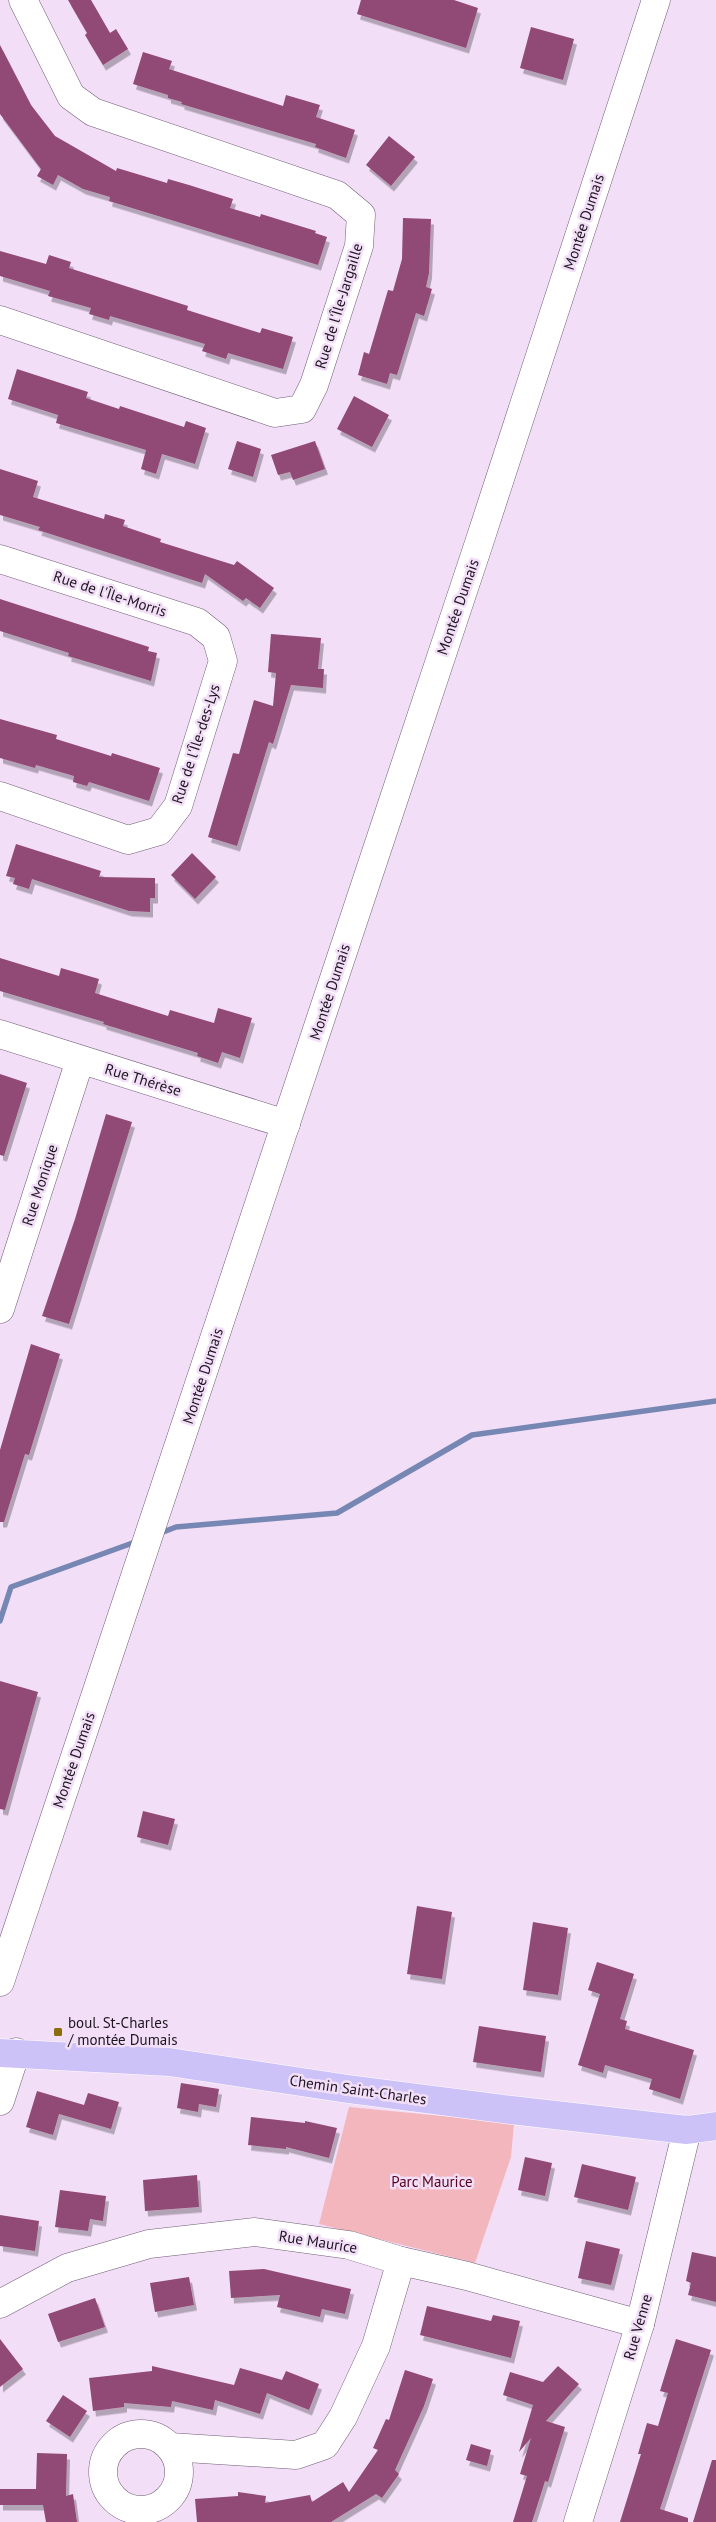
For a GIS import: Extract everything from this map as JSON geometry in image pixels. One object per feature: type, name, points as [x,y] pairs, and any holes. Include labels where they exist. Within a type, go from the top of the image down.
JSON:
[{"type":"main road","name":"Chemin Saint-Charles","points":[[8,2053],[169,2062],[357,2091],[687,2130],[716,2126]]},
{"type":"street","name":"Rue de l'Île-Jargaille","points":[[0,320],[274,413],[302,408],[314,385],[359,246],[361,215],[337,195],[93,112],[71,96],[23,0]]},
{"type":"street","name":"Montée Dumais","points":[[0,1982],[482,534],[656,0]]},
{"type":"street","name":"Rue de l'Île-Morris","points":[[0,559],[197,622],[216,637]]},
{"type":"street","name":"Rue de l'Île-des-Lys","points":[[0,796],[128,840],[159,831],[178,806],[223,661],[216,637]]},
{"type":"street","name":"Rue Thérèse","points":[[0,1034],[286,1124]]},
{"type":"street","name":"Rue Monique","points":[[0,1309],[80,1060]]},
{"type":"street","points":[[0,2101],[8,2053]]},
{"type":"street","name":"Rue Venne","points":[[578,2522],[640,2324],[687,2130]]},
{"type":"street","name":"Rue Maurice","points":[[0,2304],[67,2268],[150,2244],[255,2232],[349,2245],[401,2262],[467,2276],[640,2324]]},
{"type":"street","points":[[170,2447],[296,2455],[326,2445],[343,2417],[376,2346],[401,2262]]},
{"type":"green space","name":"Parc Maurice","points":[[349,2107],[514,2123],[511,2157],[475,2263],[319,2224]]},
{"type":"building","points":[[68,0],[91,0],[110,33],[116,29],[128,49],[103,65],[85,35],[87,33]]},
{"type":"building","points":[[361,0],[454,0],[478,8],[466,48],[357,14]]},
{"type":"building","points":[[531,27],[574,39],[563,80],[520,68]]},
{"type":"building","points":[[0,45],[31,105],[55,136],[116,171],[117,168],[167,183],[168,179],[189,185],[233,199],[230,208],[260,217],[261,214],[316,231],[315,233],[327,237],[318,265],[109,201],[110,197],[83,189],[58,175],[53,185],[37,176],[41,169],[0,114]]},
{"type":"building","points":[[143,52],[172,61],[169,69],[283,106],[286,95],[320,105],[316,117],[355,130],[346,158],[315,147],[316,144],[181,104],[182,102],[168,98],[168,95],[133,84]]},
{"type":"building","points":[[389,136],[415,157],[391,186],[366,165]]},
{"type":"building","points":[[403,218],[431,219],[429,273],[426,287],[432,289],[424,316],[416,313],[397,375],[390,373],[387,384],[358,375],[364,352],[369,354],[388,290],[393,291],[402,259]]},
{"type":"building","points":[[0,251],[46,264],[49,255],[71,262],[69,268],[188,306],[187,310],[260,333],[262,328],[293,337],[283,369],[228,353],[226,359],[202,351],[205,344],[110,316],[109,320],[89,314],[91,308],[48,296],[50,291],[0,276]]},
{"type":"building","points":[[17,369],[88,392],[86,398],[119,409],[120,406],[184,427],[186,421],[206,428],[195,464],[162,454],[156,474],[141,469],[146,450],[56,423],[58,415],[8,399]]},
{"type":"building","points":[[354,396],[389,415],[372,447],[337,429]]},
{"type":"building","points":[[237,441],[261,449],[253,477],[228,469]]},
{"type":"building","points":[[315,441],[325,469],[293,480],[290,472],[278,475],[271,455]]},
{"type":"building","points":[[0,469],[38,481],[33,497],[104,519],[105,514],[125,520],[123,526],[161,539],[160,542],[234,565],[237,561],[274,588],[260,608],[246,598],[243,601],[205,574],[202,583],[38,530],[40,527],[0,515]]},
{"type":"building","points":[[0,599],[149,647],[148,651],[157,653],[151,681],[68,656],[69,653],[0,631]]},
{"type":"building","points":[[271,634],[321,638],[318,669],[324,669],[323,688],[291,685],[273,744],[269,742],[237,846],[208,837],[233,753],[239,754],[254,700],[273,706],[276,673],[268,672]]},
{"type":"building","points":[[0,719],[57,735],[56,739],[111,756],[112,753],[160,768],[149,801],[89,782],[87,786],[73,782],[74,776],[36,765],[35,768],[0,758]]},
{"type":"building","points":[[16,844],[101,871],[99,877],[155,878],[155,898],[150,898],[150,912],[129,911],[32,879],[29,889],[13,884],[15,878],[6,876]]},
{"type":"building","points":[[192,853],[216,877],[195,899],[171,875]]},
{"type":"building","points":[[0,958],[59,976],[61,968],[99,979],[95,993],[168,1016],[170,1010],[214,1023],[218,1008],[252,1018],[240,1058],[222,1052],[218,1063],[197,1056],[198,1053],[0,991]]},
{"type":"building","points":[[0,1074],[27,1083],[4,1156],[0,1155]]},
{"type":"building","points":[[106,1114],[132,1122],[69,1324],[42,1316],[75,1219]]},
{"type":"building","points":[[31,1344],[60,1354],[29,1455],[25,1454],[4,1522],[0,1522],[0,1450]]},
{"type":"building","points":[[0,1681],[38,1692],[5,1810],[0,1809]]},
{"type":"building","points":[[143,1811],[175,1819],[168,1845],[137,1837]]},
{"type":"building","points":[[417,1906],[452,1912],[442,1979],[407,1974]]},
{"type":"building","points":[[533,1922],[568,1928],[558,1995],[523,1990]]},
{"type":"building","points":[[597,1962],[634,1974],[620,2019],[627,2021],[625,2029],[694,2050],[680,2099],[649,2089],[652,2079],[605,2065],[603,2073],[578,2065],[600,1994],[588,1990]]},
{"type":"building","points":[[479,2026],[546,2036],[541,2072],[473,2062]]},
{"type":"building","points":[[181,2083],[219,2089],[216,2107],[199,2104],[198,2112],[177,2108]]},
{"type":"building","points":[[37,2091],[84,2105],[88,2093],[119,2102],[111,2129],[59,2114],[53,2135],[26,2127]]},
{"type":"building","points":[[251,2117],[305,2123],[305,2121],[337,2128],[329,2158],[286,2147],[286,2149],[248,2145]]},
{"type":"building","points":[[525,2157],[552,2163],[545,2196],[518,2190]]},
{"type":"building","points":[[582,2164],[636,2177],[628,2210],[574,2197]]},
{"type":"building","points":[[197,2175],[199,2207],[145,2211],[143,2180]]},
{"type":"building","points":[[60,2190],[106,2196],[103,2221],[90,2219],[88,2231],[55,2227]]},
{"type":"building","points":[[0,2215],[39,2221],[35,2251],[0,2246]]},
{"type":"building","points":[[586,2241],[620,2249],[611,2285],[578,2278]]},
{"type":"building","points":[[692,2252],[716,2257],[716,2302],[688,2295],[691,2283],[686,2281]]},
{"type":"building","points":[[264,2269],[351,2289],[345,2314],[322,2309],[320,2317],[277,2307],[280,2295],[231,2298],[229,2271]]},
{"type":"building","points":[[189,2277],[194,2305],[155,2312],[150,2283]]},
{"type":"building","points":[[95,2298],[105,2327],[58,2342],[48,2314]]},
{"type":"building","points":[[427,2306],[491,2321],[493,2315],[520,2321],[511,2358],[420,2335]]},
{"type":"building","points":[[0,2339],[23,2369],[0,2387]]},
{"type":"building","points":[[676,2339],[711,2350],[660,2509],[688,2518],[688,2522],[620,2522],[641,2454],[638,2454],[647,2423],[658,2426],[668,2393],[660,2391]]},
{"type":"building","points":[[152,2366],[234,2385],[240,2368],[282,2380],[286,2371],[319,2384],[309,2410],[267,2393],[260,2414],[215,2400],[213,2410],[172,2401],[171,2407],[124,2403],[124,2407],[93,2411],[89,2378],[152,2371]]},
{"type":"building","points":[[558,2366],[579,2384],[546,2421],[565,2427],[548,2482],[545,2481],[532,2522],[513,2522],[527,2476],[520,2474],[531,2438],[519,2452],[533,2405],[503,2395],[510,2372],[543,2382]]},
{"type":"building","points":[[405,2370],[433,2379],[424,2406],[395,2470],[399,2474],[382,2498],[376,2494],[331,2522],[197,2522],[195,2499],[238,2496],[238,2492],[266,2496],[265,2503],[310,2495],[312,2502],[343,2482],[349,2492],[378,2450],[373,2448],[386,2419],[389,2420]]},
{"type":"building","points":[[63,2395],[87,2411],[70,2437],[46,2421]]},
{"type":"building","points":[[471,2444],[491,2450],[487,2466],[466,2460]]},
{"type":"building","points":[[37,2453],[67,2454],[66,2496],[73,2494],[77,2522],[46,2522],[43,2505],[0,2505],[0,2489],[36,2489]]},
{"type":"building","points":[[712,2460],[716,2460],[716,2522],[693,2522]]},
{"type":"waterway","points":[[158,1534],[176,1527],[337,1513],[472,1435],[716,1401]]},
{"type":"waterway","points":[[0,1621],[11,1587],[138,1541]]},
{"type":"place","name":"boul. St-Charles / montée Dumais","points":[[58,2032]]}]
